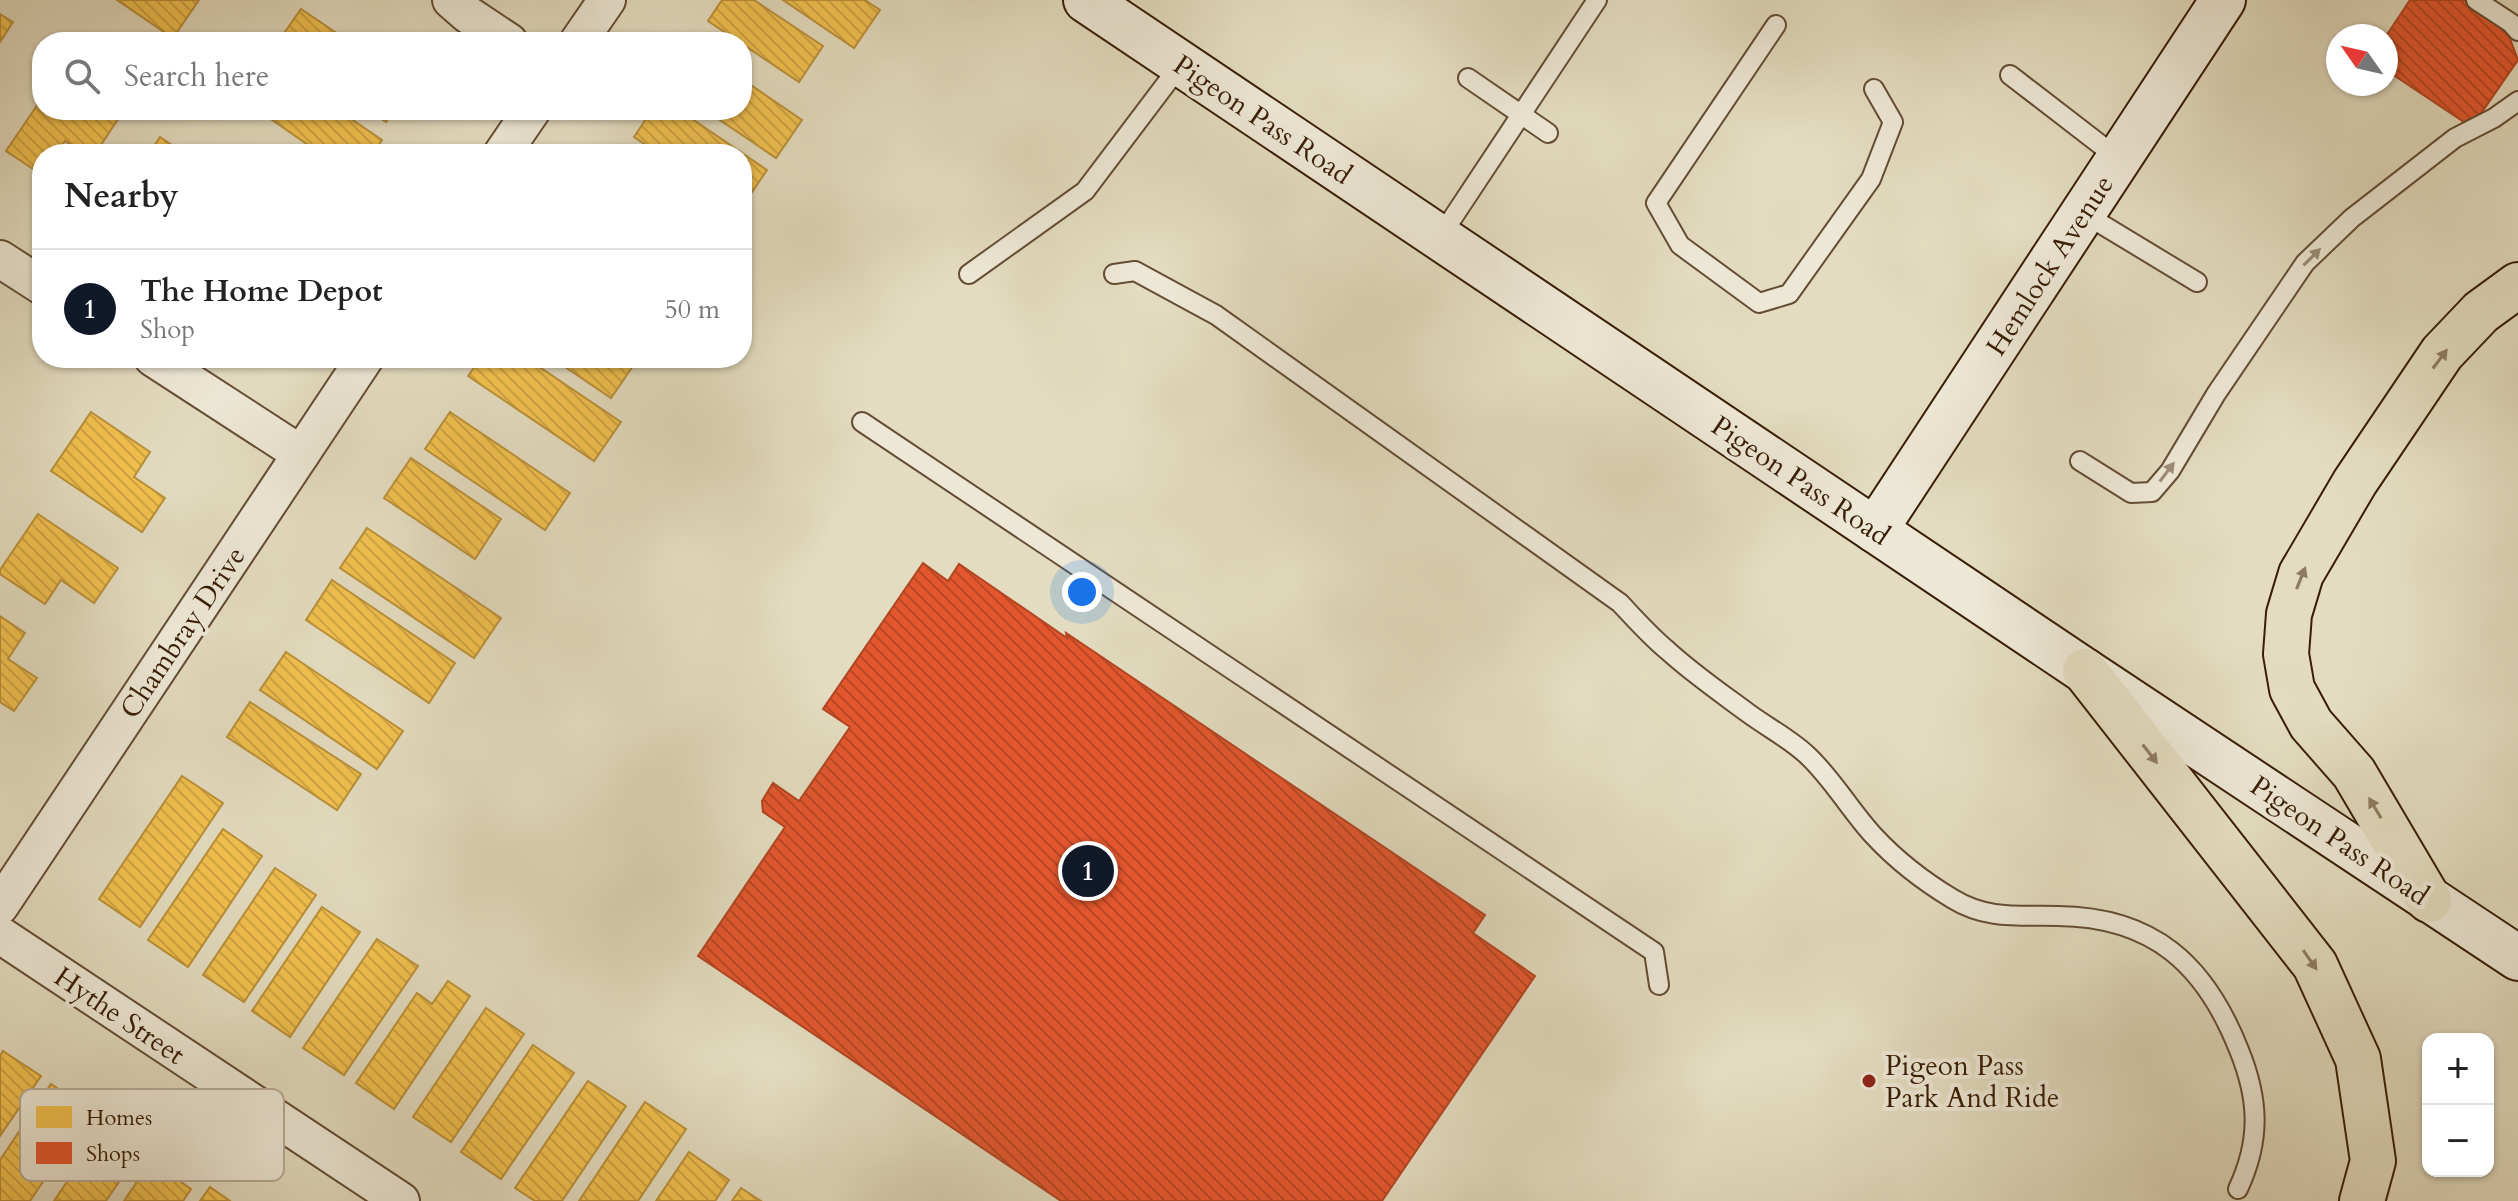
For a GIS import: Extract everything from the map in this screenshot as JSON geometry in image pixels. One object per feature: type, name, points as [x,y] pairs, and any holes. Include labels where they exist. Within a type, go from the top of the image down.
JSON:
[{"type":"highway","points":[[2429,900],[2354,773],[2311,724],[2292,689],[2286,654],[2289,614],[2301,574],[2355,482],[2442,353],[2481,312],[2518,285]]},
{"type":"highway","points":[[2085,671],[2315,965],[2358,1059],[2373,1161],[2362,1201]]},
{"type":"main road","name":"Pigeon Pass Road","points":[[1086,0],[2518,958]]},
{"type":"main road","name":"Hemlock Avenue","points":[[1875,530],[2223,0]]},
{"type":"street","points":[[451,0],[494,32]]},
{"type":"street","points":[[585,32],[607,0]]},
{"type":"street","points":[[509,144],[525,120]]},
{"type":"street","points":[[0,259],[32,280]]},
{"type":"street","points":[[168,368],[301,454]]},
{"type":"street","name":"Chambray Drive","points":[[0,906],[358,368]]},
{"type":"street","name":"Hythe Street","points":[[0,935],[232,1089]]},
{"type":"street","name":"Hythe Street","points":[[284,1123],[401,1201]]},
{"type":"lane","points":[[1440,237],[1597,0]]},
{"type":"lane","points":[[2476,0],[2518,31]]},
{"type":"lane","points":[[1776,25],[1656,203],[1680,245],[1759,303],[1789,294],[1871,179],[1893,122],[1874,89]]},
{"type":"lane","points":[[969,274],[1085,191],[1181,64]]},
{"type":"lane","points":[[2010,75],[2119,159]]},
{"type":"lane","points":[[1468,78],[1548,133]]},
{"type":"lane","points":[[2080,461],[2131,493],[2152,492],[2170,471],[2216,394],[2305,263],[2352,218],[2455,138],[2494,118],[2518,101]]},
{"type":"lane","points":[[2083,213],[2197,282]]},
{"type":"lane","points":[[1114,274],[1135,271],[1216,315],[1620,603],[1666,650],[1808,756],[1872,834],[1907,868],[1955,901],[2005,917],[2061,916],[2112,923],[2141,932],[2168,947],[2195,972],[2210,994],[2233,1034],[2250,1077],[2256,1106],[2254,1135],[2249,1165],[2238,1189]]},
{"type":"lane","points":[[862,422],[1654,952],[1659,985]]},
{"type":"building: Homes","points":[[117,0],[199,0],[177,32],[164,32]]},
{"type":"building: Homes","points":[[722,0],[754,0],[823,46],[799,82],[752,50],[752,32],[724,32],[708,21]]},
{"type":"building: Homes","points":[[783,0],[865,0],[880,10],[854,48]]},
{"type":"building: Homes","points":[[301,9],[335,32],[285,32]]},
{"type":"building: Homes","points":[[0,14],[13,22],[0,42]]},
{"type":"building: Homes","points":[[752,86],[802,120],[776,158],[720,120],[752,120]]},
{"type":"building: Homes","points":[[32,113],[32,120],[117,120],[102,144],[69,144],[65,141],[63,144],[32,144],[32,168],[6,151]]},
{"type":"building: Homes","points":[[272,120],[353,120],[382,140],[379,144],[307,144]]},
{"type":"building: Homes","points":[[645,120],[694,120],[729,144],[644,144],[634,137]]},
{"type":"building: Homes","points":[[160,137],[170,144],[155,144]]},
{"type":"building: Homes","points":[[752,160],[767,170],[752,192]]},
{"type":"building: Homes","points":[[474,368],[541,368],[621,422],[594,461],[468,376]]},
{"type":"building: Homes","points":[[567,368],[632,368],[611,398]]},
{"type":"building: Homes","points":[[91,412],[150,452],[134,477],[165,498],[142,532],[51,471]]},
{"type":"building: Homes","points":[[450,412],[570,493],[545,530],[425,449]]},
{"type":"building: Homes","points":[[411,458],[501,519],[475,559],[384,498]]},
{"type":"building: Homes","points":[[38,514],[118,568],[94,603],[61,580],[45,604],[0,574]]},
{"type":"building: Homes","points":[[367,528],[501,618],[474,658],[340,568]]},
{"type":"building: Homes","points":[[332,580],[455,663],[429,703],[306,620]]},
{"type":"building: Homes","points":[[0,616],[25,633],[8,659],[37,678],[14,711],[0,702]]},
{"type":"building: Homes","points":[[286,652],[403,731],[377,769],[260,690]]},
{"type":"building: Homes","points":[[250,702],[361,774],[337,810],[227,737]]},
{"type":"building: Homes","points":[[182,776],[223,803],[140,927],[99,899]]},
{"type":"building: Homes","points":[[223,829],[262,856],[188,967],[148,940]]},
{"type":"building: Homes","points":[[275,868],[316,895],[244,1002],[203,975]]},
{"type":"building: Homes","points":[[322,907],[360,932],[290,1037],[252,1011]]},
{"type":"building: Homes","points":[[377,939],[418,966],[344,1075],[303,1048]]},
{"type":"building: Homes","points":[[448,981],[470,996],[394,1109],[356,1083],[417,993],[432,1004]]},
{"type":"building: Homes","points":[[486,1008],[524,1034],[451,1142],[413,1117]]},
{"type":"building: Homes","points":[[533,1045],[574,1073],[501,1179],[461,1152]]},
{"type":"building: Homes","points":[[3,1051],[41,1076],[32,1089],[20,1089],[20,1107],[0,1136],[0,1056]]},
{"type":"building: Homes","points":[[588,1081],[626,1106],[562,1201],[535,1201],[515,1188]]},
{"type":"building: Homes","points":[[645,1102],[686,1129],[638,1201],[579,1201]]},
{"type":"building: Homes","points":[[20,1130],[20,1181],[43,1181],[30,1201],[0,1201],[0,1160]]},
{"type":"building: Homes","points":[[689,1152],[729,1180],[715,1201],[656,1201]]},
{"type":"building: Homes","points":[[68,1181],[120,1181],[106,1201],[54,1201]]},
{"type":"building: Homes","points":[[138,1181],[180,1181],[191,1189],[183,1201],[124,1201]]},
{"type":"building: Homes","points":[[210,1187],[230,1201],[200,1201]]},
{"type":"building: Homes","points":[[741,1188],[761,1201],[732,1201]]},
{"type":"building: Shops","points":[[2410,0],[2472,0],[2503,20],[2518,60],[2480,115],[2464,122],[2398,78],[2398,24],[2394,24]]},
{"type":"building: Shops","points":[[923,563],[948,581],[959,564],[1485,915],[1473,933],[1535,976],[1382,1201],[1061,1201],[698,956],[785,827],[763,812],[762,801],[773,783],[799,801],[850,727],[823,709]]},
{"type":"place","name":"The Home Depot","points":[[1088,871]]},
{"type":"place","name":"Pigeon Pass Park And Ride","points":[[1869,1081]]}]
